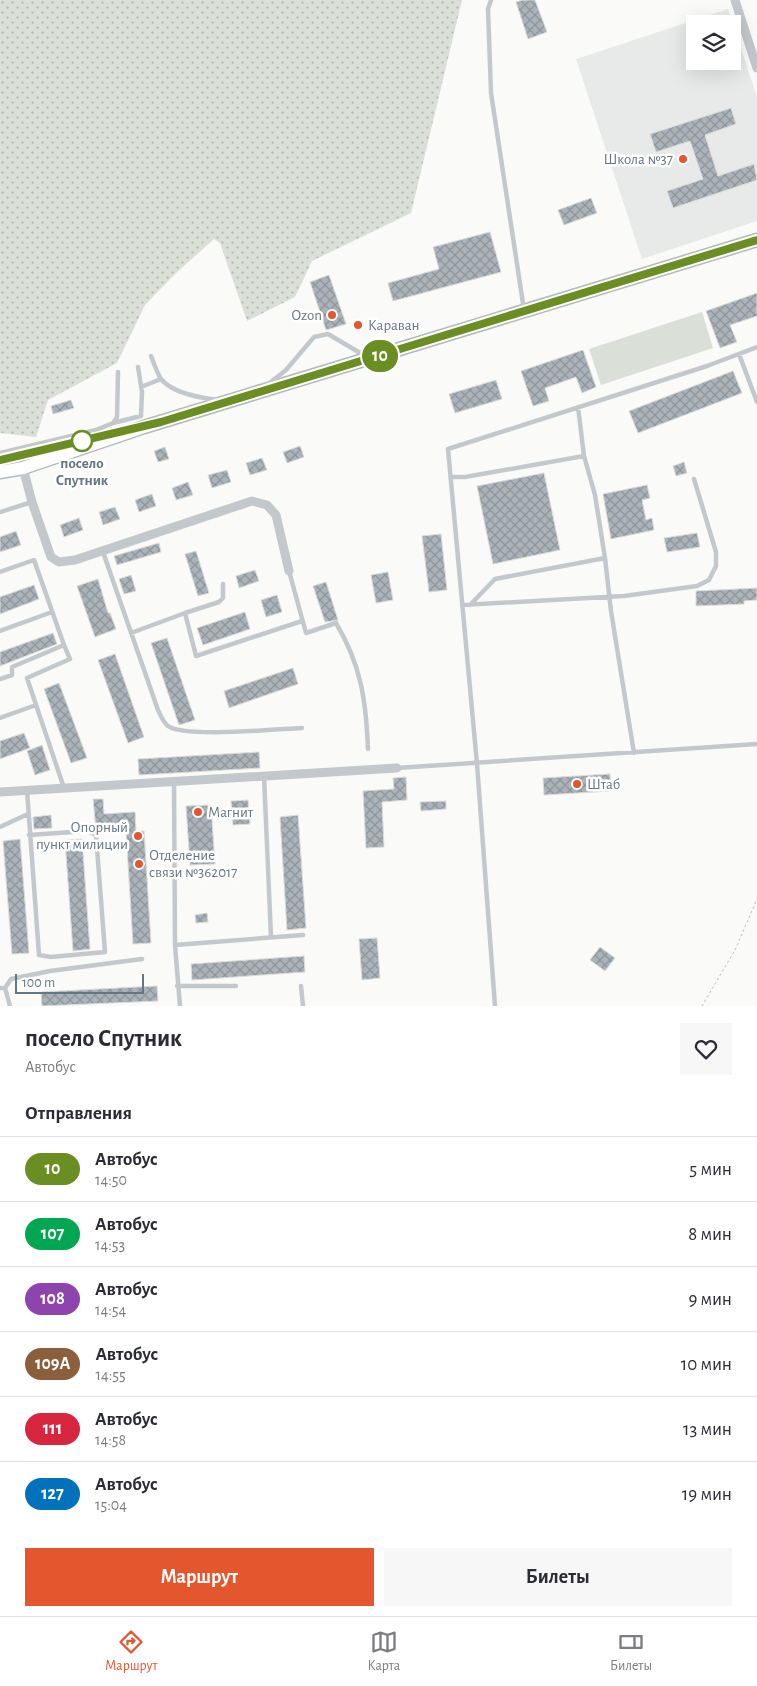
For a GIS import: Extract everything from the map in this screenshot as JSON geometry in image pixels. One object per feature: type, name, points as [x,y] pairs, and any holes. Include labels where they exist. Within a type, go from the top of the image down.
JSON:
[{"type":"main road","points":[[0,460],[21,462],[144,427],[757,240]]},
{"type":"main road","points":[[0,472],[21,462],[76,442],[144,427]]},
{"type":"street","points":[[735,0],[757,68]]},
{"type":"street","points":[[21,462],[32,502],[51,557],[54,560],[64,563],[102,552],[252,501],[257,501],[267,505],[276,515],[289,570]]},
{"type":"street","points":[[0,792],[397,768]]},
{"type":"lane","points":[[491,0],[488,9],[491,93],[525,312]]},
{"type":"lane","points":[[151,356],[161,379],[186,392],[230,402],[269,383],[286,370],[314,337],[321,334],[328,334],[371,359]]},
{"type":"lane","points":[[495,1006],[477,764],[448,449],[757,347]]},
{"type":"lane","points":[[739,354],[757,402]]},
{"type":"lane","points":[[0,453],[96,430],[113,423],[141,416],[141,387],[138,367]]},
{"type":"lane","points":[[113,423],[117,416],[118,372]]},
{"type":"lane","points":[[141,387],[161,379]]},
{"type":"lane","points":[[578,407],[584,456],[595,495],[634,753]]},
{"type":"lane","points":[[0,453],[21,462]]},
{"type":"lane","points":[[451,478],[584,456]]},
{"type":"lane","points":[[462,605],[610,596],[697,586],[709,580],[716,566],[716,552],[694,479]]},
{"type":"lane","points":[[0,512],[32,502]]},
{"type":"lane","points":[[102,552],[158,710],[168,726],[176,730],[212,732],[302,728]]},
{"type":"lane","points":[[470,605],[495,579],[605,558]]},
{"type":"lane","points":[[0,572],[34,560],[70,659],[27,678],[64,788]]},
{"type":"lane","points":[[289,570],[306,634],[336,623],[347,641],[359,671],[366,704],[368,749]]},
{"type":"lane","points":[[131,633],[219,602],[223,598],[223,584]]},
{"type":"lane","points":[[0,631],[52,612]]},
{"type":"lane","points":[[185,613],[196,656],[302,621]]},
{"type":"lane","points":[[0,679],[12,674],[12,667],[64,645]]},
{"type":"lane","points":[[0,718],[36,705]]},
{"type":"lane","points":[[397,768],[757,744]]},
{"type":"lane","points":[[264,776],[271,937]]},
{"type":"lane","points":[[174,781],[175,945],[180,1006]]},
{"type":"lane","points":[[27,790],[29,834],[39,955],[51,957],[104,952],[96,835],[86,831],[29,834]]},
{"type":"lane","points":[[0,828],[28,814]]},
{"type":"lane","points":[[175,945],[302,936]]},
{"type":"lane","points":[[10,1006],[2,988],[12,979],[50,970],[142,959]]},
{"type":"lane","points":[[177,986],[236,986]]},
{"type":"lane","points":[[301,986],[302,1006]]},
{"type":"path","points":[[702,1006],[735,950],[757,899]]},
{"type":"shaded area","points":[[0,0],[462,0],[411,213],[312,261],[295,297],[247,321],[220,243],[214,239],[174,275],[145,305],[117,363],[48,400],[36,437],[0,433]]},
{"type":"shaded area","name":"Школа №37","points":[[728,9],[730,15],[710,15]]},
{"type":"shaded area","name":"Школа №37","points":[[686,23],[686,70],[741,70],[741,48],[757,97],[757,221],[642,259],[576,59]]},
{"type":"shaded area","points":[[702,312],[713,348],[601,385],[589,349]]},
{"type":"building","points":[[535,0],[547,32],[528,39],[516,2]]},
{"type":"building","points":[[731,108],[736,124],[705,135],[718,176],[754,164],[757,180],[673,208],[667,191],[703,179],[690,141],[656,152],[650,134]]},
{"type":"building","points":[[591,198],[597,213],[564,225],[558,210]]},
{"type":"building","points":[[490,232],[501,272],[393,301],[388,283],[439,269],[433,247]]},
{"type":"building","points":[[329,275],[346,324],[326,330],[310,282]]},
{"type":"building","points":[[757,293],[757,316],[730,325],[737,342],[720,348],[706,311]]},
{"type":"building","points":[[583,350],[596,387],[582,393],[576,377],[545,388],[549,401],[533,406],[521,371]]},
{"type":"building","points":[[733,371],[742,393],[638,433],[629,411]]},
{"type":"building","points":[[496,380],[502,399],[455,413],[449,394]]},
{"type":"building","points":[[71,400],[74,408],[53,414],[51,406]]},
{"type":"building","points":[[300,446],[304,457],[287,463],[283,452]]},
{"type":"building","points":[[165,447],[169,459],[158,462],[154,451]]},
{"type":"building","points":[[262,458],[267,470],[250,475],[246,463]]},
{"type":"building","points":[[684,462],[687,473],[676,476],[673,466]]},
{"type":"building","points":[[227,470],[231,482],[212,488],[208,475]]},
{"type":"building","points":[[544,473],[560,550],[493,564],[477,486]]},
{"type":"building","points":[[188,482],[193,495],[176,500],[172,488]]},
{"type":"building","points":[[647,485],[650,498],[642,500],[646,520],[652,518],[654,530],[611,539],[603,494]]},
{"type":"building","points":[[152,494],[156,506],[139,512],[135,500]]},
{"type":"building","points":[[115,507],[120,519],[103,525],[99,512]]},
{"type":"building","points":[[79,518],[83,530],[64,537],[60,525]]},
{"type":"building","points":[[16,531],[21,545],[0,552],[0,537]]},
{"type":"building","points":[[697,533],[700,547],[667,552],[664,538]]},
{"type":"building","points":[[441,534],[447,590],[429,592],[422,536]]},
{"type":"building","points":[[159,543],[161,552],[117,565],[114,556]]},
{"type":"building","points":[[196,551],[209,593],[198,596],[185,554]]},
{"type":"building","points":[[255,570],[259,581],[239,588],[236,576]]},
{"type":"building","points":[[388,572],[393,600],[376,603],[371,575]]},
{"type":"building","points":[[131,575],[136,591],[124,594],[119,579]]},
{"type":"building","points":[[98,579],[108,613],[110,613],[116,629],[95,637],[77,586]]},
{"type":"building","points":[[326,582],[338,620],[325,622],[313,586]]},
{"type":"building","points":[[34,585],[39,599],[0,614],[0,597]]},
{"type":"building","points":[[757,588],[757,600],[744,601],[744,604],[696,606],[696,591]]},
{"type":"building","points":[[277,595],[282,612],[266,617],[261,600]]},
{"type":"building","points":[[245,612],[250,629],[203,645],[197,628]]},
{"type":"building","points":[[53,633],[57,644],[0,666],[0,652]]},
{"type":"building","points":[[167,638],[195,720],[179,725],[151,643]]},
{"type":"building","points":[[115,654],[144,737],[128,743],[98,660]]},
{"type":"building","points":[[293,668],[298,684],[229,708],[224,691]]},
{"type":"building","points":[[59,683],[87,758],[71,763],[44,689]]},
{"type":"building","points":[[24,733],[30,748],[0,759],[0,741]]},
{"type":"building","points":[[42,745],[50,770],[35,775],[27,751]]},
{"type":"building","points":[[259,752],[260,768],[139,775],[138,759]]},
{"type":"building","name":"Штаб","points":[[610,774],[611,791],[544,795],[543,778]]},
{"type":"building","points":[[406,777],[407,800],[382,802],[384,847],[366,848],[363,791],[394,789],[393,778]]},
{"type":"building","points":[[93,799],[103,799],[104,814],[135,812],[136,831],[144,831],[151,943],[133,944],[126,831],[99,832],[96,830]]},
{"type":"building","points":[[248,800],[250,824],[233,825],[231,801]]},
{"type":"building","points":[[446,801],[446,809],[421,811],[420,802]]},
{"type":"building","points":[[211,805],[215,864],[190,865],[186,806]]},
{"type":"building","points":[[51,815],[52,828],[34,829],[33,817]]},
{"type":"building","points":[[298,815],[306,928],[287,930],[280,817]]},
{"type":"building","points":[[20,839],[29,953],[12,954],[3,841]]},
{"type":"building","points":[[82,839],[90,949],[73,951],[65,840]]},
{"type":"building","points":[[207,913],[208,922],[196,923],[195,915]]},
{"type":"building","points":[[377,938],[380,978],[362,980],[359,939]]},
{"type":"building","points":[[600,947],[615,958],[605,971],[590,960]]},
{"type":"building","points":[[304,956],[305,972],[192,980],[191,964]]},
{"type":"building","points":[[157,986],[158,1001],[42,1006],[41,992]]},
{"type":"bus line","name":"10","points":[[0,460],[20,457],[71,443],[144,427],[757,240]]},
{"type":"place","name":"Школа №37","points":[[683,159]]},
{"type":"place","name":"Ozon","points":[[332,315]]},
{"type":"place","name":"Караван","points":[[358,325]]},
{"type":"place","name":"посело Спутник","points":[[82,441]]},
{"type":"place","name":"Штаб","points":[[577,784]]},
{"type":"place","name":"Магнит","points":[[198,812]]},
{"type":"place","name":"Опорный пункт милиции","points":[[138,836]]},
{"type":"place","name":"Отделение связи №362017","points":[[139,864]]}]
